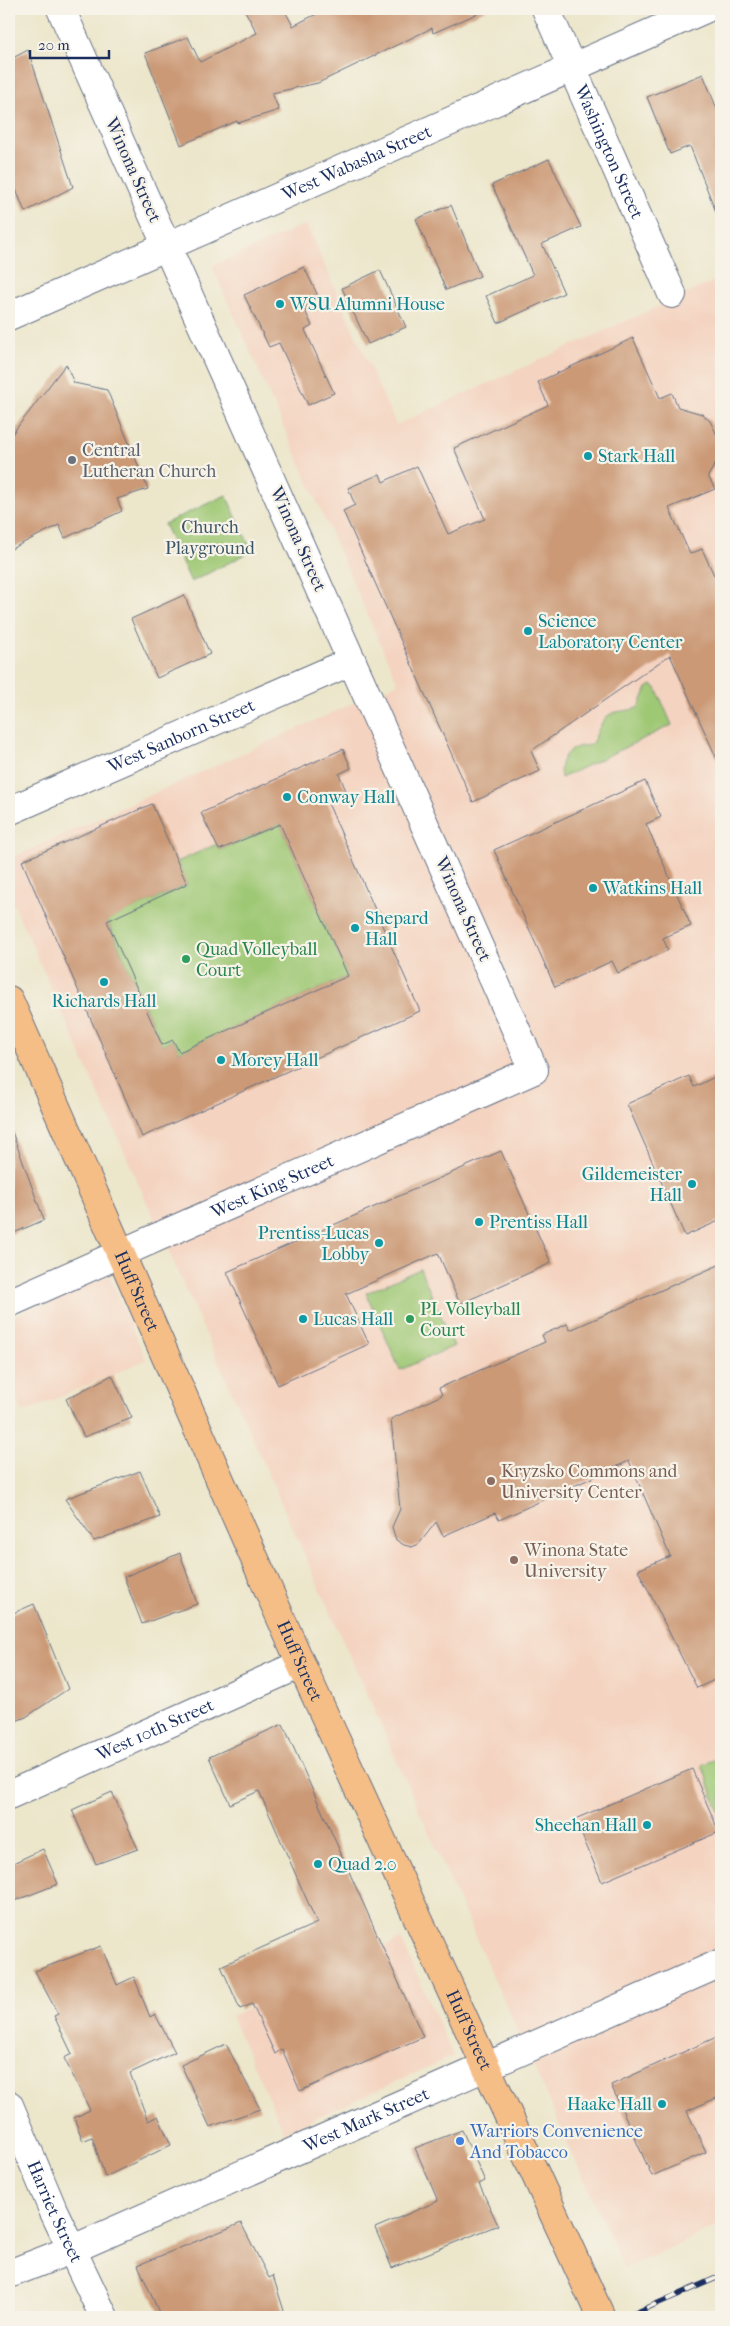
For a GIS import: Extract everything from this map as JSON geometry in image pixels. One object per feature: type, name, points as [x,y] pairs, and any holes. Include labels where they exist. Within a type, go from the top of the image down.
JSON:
[{"type":"main road","name":"Huff Street","points":[[9,1000],[302,1664],[601,2317]]},
{"type":"street","name":"Winona Street","points":[[61,9],[534,1070]]},
{"type":"street","name":"Washington Street","points":[[546,9],[672,294]]},
{"type":"street","name":"West Wabasha Street","points":[[9,316],[705,9]]},
{"type":"street","name":"West Sanborn Street","points":[[9,811],[352,661]]},
{"type":"street","name":"West King Street","points":[[9,1303],[534,1070]]},
{"type":"street","name":"West 10th Street","points":[[9,1795],[302,1664]]},
{"type":"street","name":"West Mark Street","points":[[9,2274],[73,2249],[721,1963]]},
{"type":"street","name":"Harriet Street","points":[[9,2105],[104,2317]]},
{"type":"shaded area","name":"Winona State University","points":[[306,224],[396,425],[721,278],[721,2225],[624,2269],[9,894],[9,859],[398,683],[212,266]]},
{"type":"shaded area","points":[[109,1275],[146,1360],[23,1413],[9,1381],[9,1318]]},
{"type":"shaded area","points":[[401,1939],[453,2056],[284,2132],[231,2016]]},
{"type":"green space","name":"Church Playground","points":[[226,495],[252,551],[191,582],[164,524]]},
{"type":"green space","points":[[652,685],[656,688],[672,725],[561,778],[561,763],[566,755],[573,749],[590,745],[602,722],[609,715],[639,707],[647,688]]},
{"type":"green space","points":[[280,824],[348,976],[179,1052],[173,1040],[162,1045],[107,920],[187,885],[177,862],[217,844],[220,850]]},
{"type":"green space","name":"PL Volleyball Court","points":[[420,1269],[454,1346],[400,1370],[366,1293]]},
{"type":"green space","points":[[721,1757],[721,1818],[702,1765]]},
{"type":"building","points":[[244,9],[284,9],[293,26],[326,9],[488,9],[433,33],[432,28],[318,83],[272,93],[279,110],[238,123],[237,121],[181,145],[145,53],[188,37],[200,62],[257,33]]},
{"type":"building","points":[[28,50],[73,187],[25,212],[9,172],[9,60]]},
{"type":"building","points":[[703,74],[721,119],[720,222],[690,146],[670,154],[647,97]]},
{"type":"building","points":[[549,159],[581,227],[542,244],[564,293],[498,323],[486,296],[533,275],[492,185]]},
{"type":"building","points":[[451,205],[480,276],[446,290],[416,219]]},
{"type":"building","name":"WSU Alumni House","points":[[304,267],[320,300],[304,308],[312,326],[305,330],[334,393],[308,405],[279,343],[269,347],[244,295]]},
{"type":"building","points":[[380,270],[406,327],[368,344],[342,288]]},
{"type":"building","points":[[633,338],[660,398],[672,393],[678,407],[702,414],[710,421],[720,441],[717,461],[708,476],[715,489],[669,508],[690,554],[702,549],[714,575],[721,572],[721,768],[670,655],[531,751],[540,771],[473,802],[343,511],[355,505],[348,488],[380,474],[383,482],[417,466],[448,534],[485,519],[454,448],[548,405],[538,382]]},
{"type":"building","name":"Central Lutheran Church","points":[[66,364],[74,383],[107,390],[148,489],[117,499],[122,511],[65,538],[59,525],[9,550],[9,438]]},
{"type":"building","points":[[184,595],[210,654],[157,678],[131,619]]},
{"type":"building","points":[[343,749],[351,768],[339,774],[347,793],[327,801],[420,1011],[142,1137],[22,861],[152,804],[187,884],[107,921],[162,1045],[173,1040],[179,1052],[348,976],[280,824],[219,850],[201,813]]},
{"type":"building","name":"Watkins Hall","points":[[645,781],[661,817],[646,824],[691,926],[663,938],[668,950],[618,973],[612,961],[555,987],[494,850]]},
{"type":"building","name":"Gildemeister Hall","points":[[721,1074],[721,1220],[685,1236],[627,1104],[689,1076],[694,1087]]},
{"type":"building","points":[[11,1129],[44,1220],[9,1235],[9,1130]]},
{"type":"building","points":[[501,1151],[551,1263],[460,1304],[438,1253],[346,1294],[369,1344],[278,1385],[227,1272]]},
{"type":"building","name":"Kryzsko Commons and University Center","points":[[721,1264],[721,1677],[697,1688],[638,1570],[670,1556],[629,1461],[499,1520],[495,1513],[443,1536],[436,1522],[419,1544],[412,1547],[396,1540],[392,1527],[400,1509],[391,1419],[442,1395],[439,1388],[545,1342],[542,1335],[567,1324],[570,1330]]},
{"type":"building","points":[[112,1375],[132,1418],[84,1437],[66,1399]]},
{"type":"building","points":[[140,1471],[160,1517],[94,1541],[65,1499]]},
{"type":"building","points":[[180,1553],[197,1604],[142,1624],[124,1577]]},
{"type":"building","points":[[34,1604],[68,1689],[26,1717],[9,1724],[9,1615]]},
{"type":"building","points":[[283,1724],[423,2037],[300,2091],[282,2049],[275,2054],[252,2004],[240,2009],[221,1966],[317,1923],[259,1791],[230,1804],[209,1757]]},
{"type":"building","name":"Sheehan Hall","points":[[692,1769],[719,1832],[602,1882],[575,1819]]},
{"type":"building","points":[[112,1792],[138,1849],[96,1864],[72,1810]]},
{"type":"building","points":[[43,1849],[58,1884],[9,1903],[9,1865]]},
{"type":"building","points":[[101,1946],[117,1985],[134,1977],[150,2017],[155,2014],[175,2052],[130,2073],[148,2121],[158,2116],[171,2145],[105,2177],[92,2137],[83,2141],[74,2118],[90,2110],[64,2058],[72,2054],[54,2016],[58,2014],[35,1971]]},
{"type":"building","name":"Haake Hall","points":[[721,2035],[721,2096],[687,2111],[706,2152],[652,2176],[611,2085]]},
{"type":"building","points":[[226,2044],[260,2109],[210,2127],[181,2065]]},
{"type":"building","points":[[462,2130],[485,2181],[479,2184],[498,2225],[392,2268],[375,2228],[438,2201],[415,2148]]},
{"type":"building","points":[[241,2223],[269,2278],[273,2276],[286,2317],[161,2317],[138,2265]]},
{"type":"railway","points":[[626,2317],[721,2276]]},
{"type":"place","name":"WSU Alumni House","points":[[280,304]]},
{"type":"place","name":"Stark Hall","points":[[588,456]]},
{"type":"place","name":"Central Lutheran Church","points":[[72,460]]},
{"type":"place","name":"Science Laboratory Center","points":[[528,631]]},
{"type":"place","name":"Conway Hall","points":[[287,797]]},
{"type":"place","name":"Watkins Hall","points":[[593,888]]},
{"type":"place","name":"Shepard Hall","points":[[355,928]]},
{"type":"place","name":"Quad Volleyball Court","points":[[186,959]]},
{"type":"place","name":"Richards Hall","points":[[104,982]]},
{"type":"place","name":"Morey Hall","points":[[221,1060]]},
{"type":"place","name":"Gildemeister Hall","points":[[692,1184]]},
{"type":"place","name":"Prentiss Hall","points":[[479,1222]]},
{"type":"place","name":"Prentiss-Lucas Lobby","points":[[379,1243]]},
{"type":"place","name":"Lucas Hall","points":[[303,1319]]},
{"type":"place","name":"PL Volleyball Court","points":[[410,1319]]},
{"type":"place","name":"Kryzsko Commons and University Center","points":[[491,1481]]},
{"type":"place","name":"Winona State University","points":[[514,1560]]},
{"type":"place","name":"Sheehan Hall","points":[[647,1825]]},
{"type":"place","name":"Quad 2.0","points":[[318,1864]]},
{"type":"place","name":"Haake Hall","points":[[662,2104]]},
{"type":"place","name":"Warriors Convenience And Tobacco","points":[[460,2141]]}]
